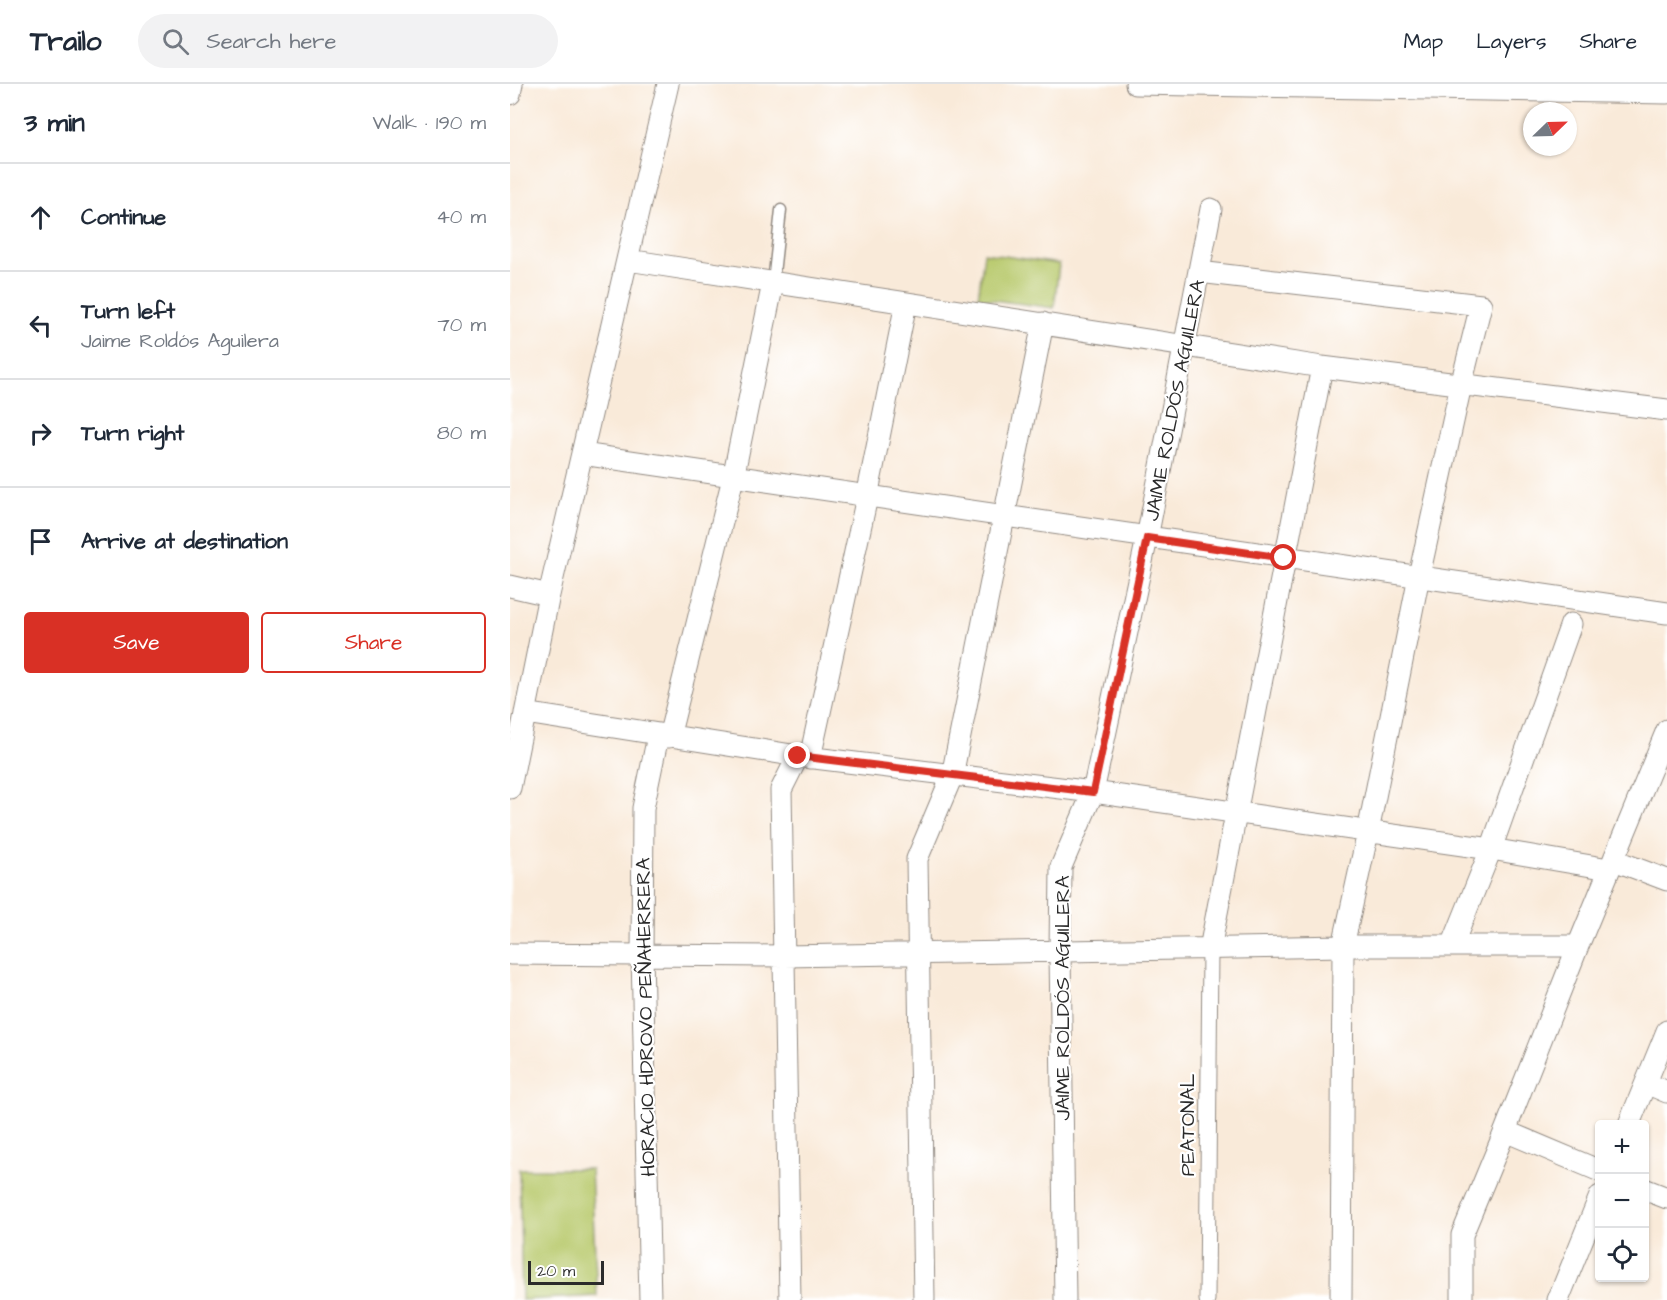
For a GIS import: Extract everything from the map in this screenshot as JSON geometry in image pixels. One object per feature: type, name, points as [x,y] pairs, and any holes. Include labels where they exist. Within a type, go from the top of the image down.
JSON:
[{"type":"street","points":[[510,94],[512,84]]},
{"type":"street","points":[[510,788],[549,595],[668,84]]},
{"type":"street","points":[[1136,84],[1667,93]]},
{"type":"street","name":"JAIME ROLDÓS AGUILERA","points":[[1065,1300],[1061,867],[1093,792],[1147,538],[1211,209]]},
{"type":"street","points":[[628,260],[1322,367],[1667,410]]},
{"type":"street","points":[[1199,272],[1481,305],[1419,576],[1343,946],[1341,1300]]},
{"type":"street","name":"HORACIO HDROVO PEÑAHERRERA","points":[[650,1300],[642,955],[643,808],[733,478],[773,283]]},
{"type":"street","points":[[790,1300],[781,790],[804,757],[867,497],[906,303]]},
{"type":"street","points":[[924,1300],[917,859],[952,776],[1002,517],[1043,323]]},
{"type":"street","points":[[1209,949],[1322,367]]},
{"type":"street","points":[[582,454],[733,478],[1667,613]]},
{"type":"street","points":[[510,586],[549,595]]},
{"type":"street","points":[[1452,946],[1491,849],[1571,624]]},
{"type":"street","points":[[525,713],[804,757],[1093,792],[1612,865],[1667,880]]},
{"type":"street","points":[[1462,1300],[1462,1235],[1667,730]]},
{"type":"street","points":[[510,954],[785,956],[1343,946],[1578,946]]},
{"type":"street","name":"PEATONAL","points":[[1208,1300],[1209,949]]},
{"type":"street","points":[[1631,1120],[1667,1031]]},
{"type":"street","points":[[1646,1083],[1667,1092]]},
{"type":"street","points":[[1504,1131],[1595,1169]]},
{"type":"street","points":[[1649,1191],[1667,1198]]},
{"type":"street","points":[[1558,1300],[1595,1206]]},
{"type":"lane","points":[[773,283],[781,210]]},
{"type":"green space","points":[[984,253],[1059,264],[1054,308],[978,298]]},
{"type":"green space","points":[[519,1169],[591,1169],[597,1296],[522,1300]]},
{"type":"route","points":[[798,756],[1093,792],[1147,538],[1284,558]]}]
